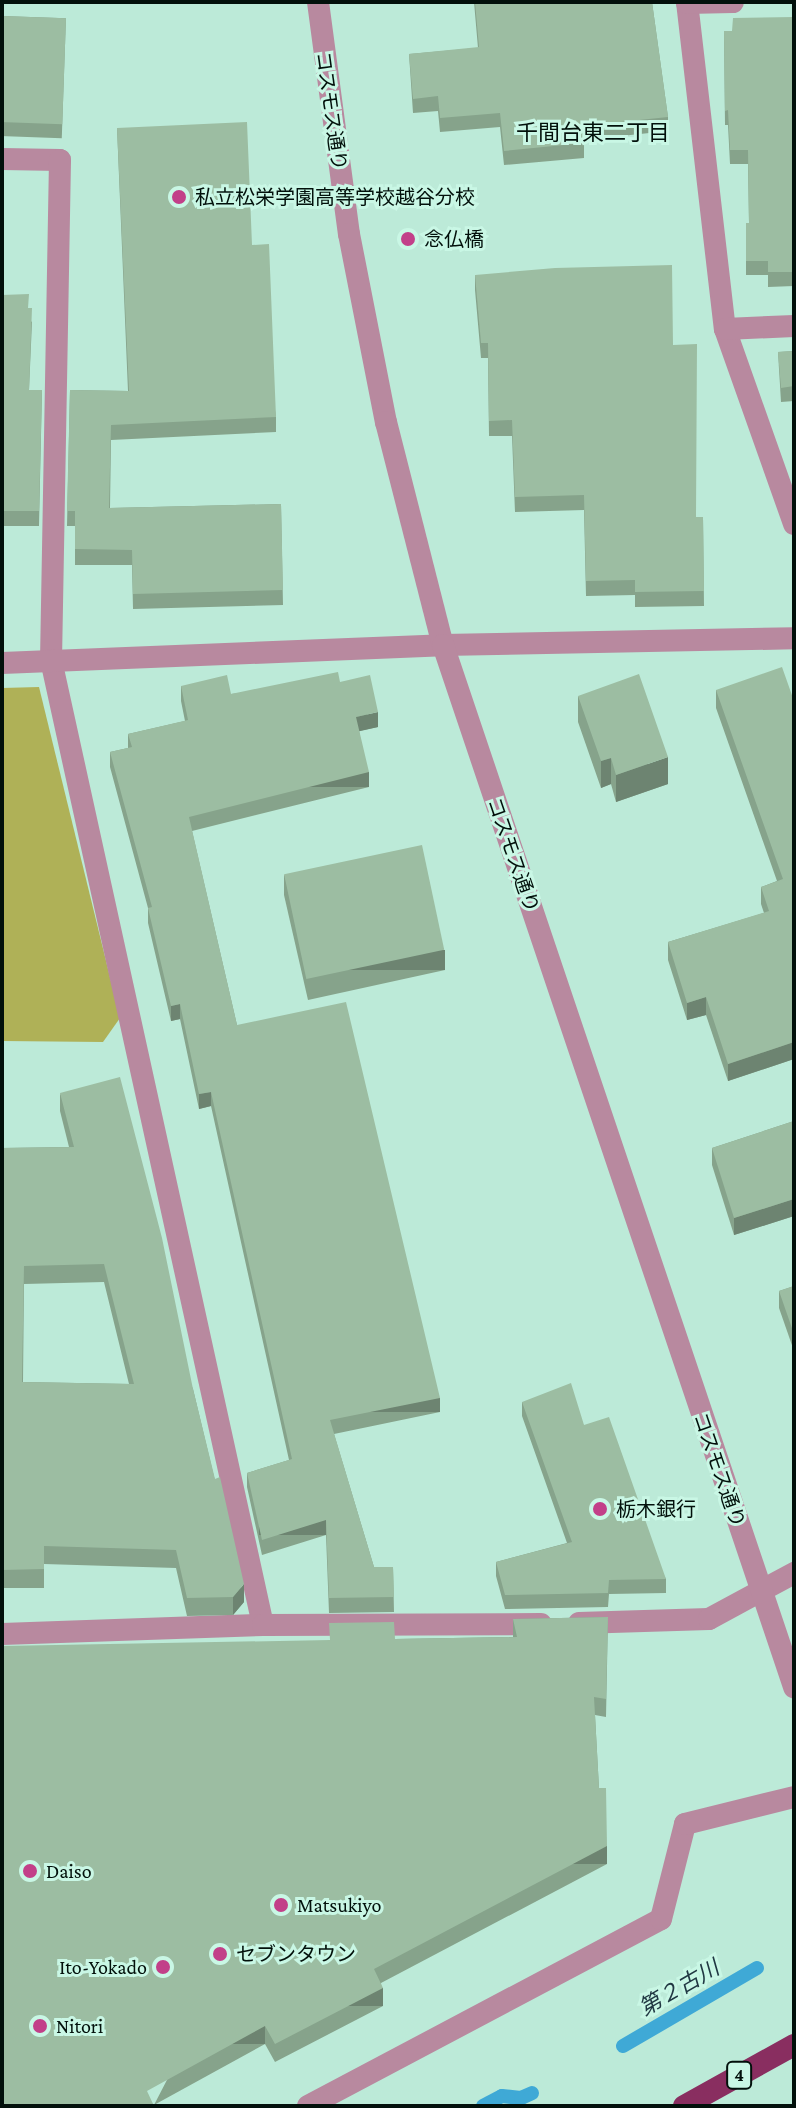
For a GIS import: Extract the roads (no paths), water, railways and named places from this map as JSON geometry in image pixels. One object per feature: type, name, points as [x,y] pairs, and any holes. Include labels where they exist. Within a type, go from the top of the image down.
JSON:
[{"type":"highway","name":"4","points":[[684,2106],[794,2045]]},
{"type":"street","name":"コスモス通り","points":[[318,2],[322,53],[352,250],[386,422],[443,645],[794,1687]]},
{"type":"street","points":[[733,2],[687,2],[725,329],[794,524]]},
{"type":"street","points":[[2,159],[60,160],[51,660],[263,1625]]},
{"type":"street","points":[[725,329],[794,326]]},
{"type":"street","points":[[2,663],[443,645],[794,638]]},
{"type":"street","points":[[2,1634],[263,1625],[534,1625],[709,1619],[794,1573]]},
{"type":"street","points":[[308,2106],[661,1919],[685,1824],[794,1797]]},
{"type":"waterway","name":"第２古川","points":[[623,2046],[757,1968]]},
{"type":"waterway","name":"第２古川","points":[[483,2106],[502,2096],[521,2098],[532,2093]]},
{"type":"place","name":"私立松栄学園高等学校越谷分校","points":[[179,197]]},
{"type":"place","name":"念仏橋","points":[[408,239]]},
{"type":"place","name":"栃木銀行","points":[[600,1509]]},
{"type":"place","name":"Daiso","points":[[30,1871]]},
{"type":"place","name":"Matsukiyo","points":[[281,1905]]},
{"type":"place","name":"セブンタウン","points":[[220,1954]]},
{"type":"place","name":"Ito-Yokado","points":[[163,1967]]},
{"type":"place","name":"Nitori","points":[[40,2026]]},
{"type":"district","name":"千間台東二丁目","points":[[593,133]]}]
